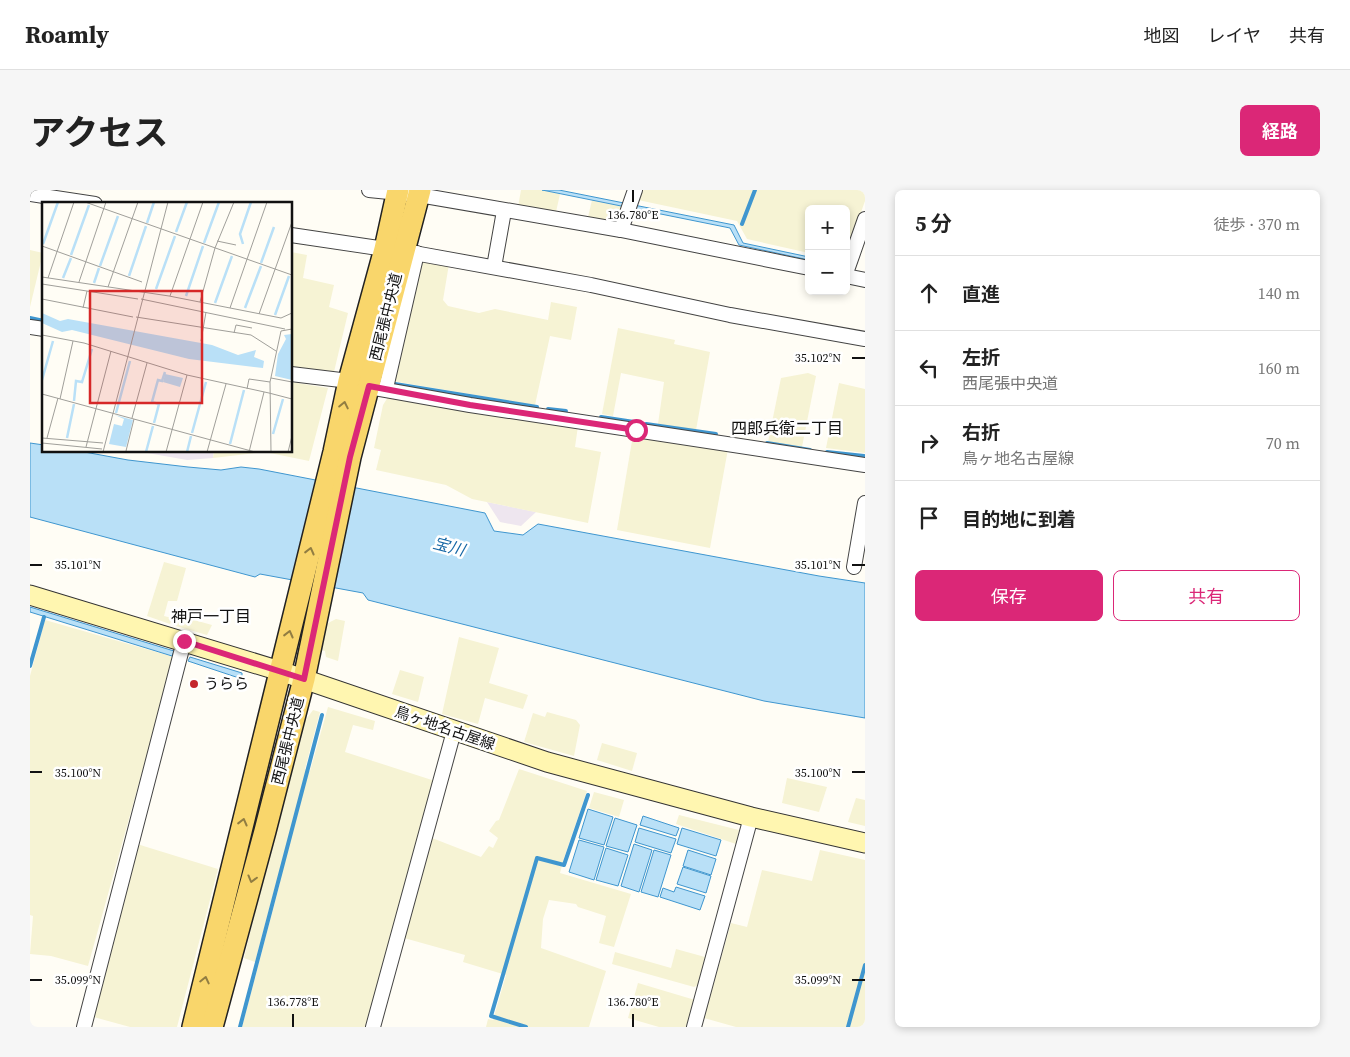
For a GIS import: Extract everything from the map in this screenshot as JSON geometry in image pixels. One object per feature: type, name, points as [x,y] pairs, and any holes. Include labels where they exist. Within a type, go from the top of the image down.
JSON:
[{"type":"main road","name":"西尾張中央道","points":[[193,1027],[298,598],[342,454],[368,385],[402,251],[409,192]]},
{"type":"main road","name":"西尾張中央道","points":[[212,1027],[304,679],[320,606],[342,454]]},
{"type":"main road","name":"鳥ヶ地名古屋線","points":[[30,595],[280,670],[547,762],[751,817],[865,843]]},
{"type":"street","points":[[369,190],[409,192],[504,211],[621,230],[805,267]]},
{"type":"street","points":[[30,194],[82,202]]},
{"type":"street","points":[[621,230],[631,200]]},
{"type":"street","points":[[494,267],[504,211]]},
{"type":"street","points":[[850,262],[865,219]]},
{"type":"street","points":[[292,234],[494,267],[591,285],[730,315],[865,339]]},
{"type":"street","points":[[850,272],[865,280]]},
{"type":"street","points":[[292,374],[368,385],[470,405],[865,465]]},
{"type":"street","points":[[854,567],[865,503]]},
{"type":"street","points":[[84,1027],[184,641]]},
{"type":"street","points":[[373,1027],[454,731]]},
{"type":"street","points":[[694,1027],[751,817]]},
{"type":"shaded area","points":[[521,190],[542,190],[560,194],[556,212],[518,207]]},
{"type":"shaded area","points":[[642,190],[865,190],[865,201],[850,243],[850,205],[805,205],[805,252],[747,239],[737,221],[638,200]]},
{"type":"shaded area","points":[[592,200],[623,206],[614,222],[588,217]]},
{"type":"shaded area","points":[[30,250],[42,253],[42,257],[30,307]]},
{"type":"shaded area","points":[[292,252],[307,255],[303,278],[334,285],[329,307],[348,313],[333,376],[292,370]]},
{"type":"shaded area","points":[[421,261],[449,264],[443,300],[448,306],[479,313],[495,309],[548,320],[551,302],[577,307],[571,340],[550,336],[535,405],[392,381]]},
{"type":"shaded area","points":[[618,328],[675,340],[674,344],[710,352],[696,430],[658,424],[664,382],[621,373],[613,416],[602,414]]},
{"type":"shaded area","points":[[808,373],[816,376],[802,447],[768,442],[781,378]]},
{"type":"shaded area","points":[[292,382],[328,388],[309,461],[265,452],[292,452]]},
{"type":"shaded area","points":[[839,383],[865,389],[865,453],[826,448]]},
{"type":"shaded area","points":[[388,397],[578,426],[575,447],[601,452],[588,523],[472,499],[446,485],[376,470],[381,450],[374,448],[383,405]]},
{"type":"shaded area","points":[[633,435],[728,449],[710,548],[617,530]]},
{"type":"shaded area","points":[[142,452],[214,452],[213,458],[187,460]]},
{"type":"shaded area","points":[[214,452],[265,452],[213,458]]},
{"type":"shaded area","points":[[487,502],[536,512],[521,526],[500,522]]},
{"type":"shaded area","points":[[164,562],[186,568],[177,601],[168,601],[164,616],[172,618],[170,624],[147,616]]},
{"type":"shaded area","points":[[180,616],[212,625],[207,635],[176,626]]},
{"type":"shaded area","points":[[336,619],[345,621],[338,661],[326,657],[325,651],[321,650],[326,624]]},
{"type":"shaded area","points":[[45,620],[174,657],[88,966],[51,956],[30,954],[33,916],[30,915],[30,676]]},
{"type":"shaded area","points":[[459,637],[499,648],[489,683],[528,695],[523,709],[485,698],[478,724],[442,714]]},
{"type":"shaded area","points":[[400,670],[424,677],[418,702],[392,694]]},
{"type":"shaded area","points":[[328,707],[375,721],[373,730],[353,725],[345,752],[435,781],[369,1027],[242,1027],[280,883],[276,883],[255,962],[244,958],[299,729],[313,710],[320,712],[305,769],[310,771]]},
{"type":"shaded area","points":[[547,712],[576,720],[580,725],[574,756],[524,742],[533,713],[545,717]]},
{"type":"shaded area","points":[[602,743],[637,753],[632,771],[597,760]]},
{"type":"shaded area","points":[[519,769],[587,791],[560,873],[631,894],[614,947],[599,943],[606,916],[578,907],[576,904],[549,900],[543,919],[541,948],[606,971],[589,1027],[486,1027],[488,1019],[493,1020],[506,975],[463,962],[465,955],[404,938],[432,838],[481,857],[489,846],[493,848],[498,838],[489,831],[496,821],[499,820]]},
{"type":"shaded area","points":[[787,778],[827,787],[819,812],[782,803]]},
{"type":"shaded area","points":[[594,792],[624,800],[619,817],[589,808]]},
{"type":"shaded area","points":[[856,798],[865,800],[865,826],[848,822]]},
{"type":"shaded area","points":[[679,815],[739,830],[736,844],[676,824]]},
{"type":"shaded area","points":[[137,844],[218,869],[177,1027],[130,1027],[90,1016]]},
{"type":"shaded area","points":[[820,850],[865,860],[865,1027],[736,1027],[704,1018],[731,923],[747,927],[762,870],[812,881]]},
{"type":"shaded area","points":[[676,949],[705,957],[698,985],[694,987],[612,964],[615,952],[671,968]]},
{"type":"shaded area","points":[[638,983],[695,1000],[687,1027],[659,1027],[628,1018]]},
{"type":"water","points":[[542,190],[559,190],[734,225],[743,243],[805,256],[805,259],[739,245],[730,228]]},
{"type":"water","name":"宝川","points":[[30,443],[42,445],[42,452],[84,452],[128,460],[221,470],[241,467],[259,469],[485,513],[494,531],[523,535],[538,524],[865,583],[865,718],[764,701],[368,600],[363,593],[260,574],[255,577],[30,517]]},
{"type":"water","points":[[30,607],[174,651],[172,656],[30,612]]},
{"type":"water","points":[[190,657],[242,673],[242,679],[188,661]]},
{"type":"water","points":[[588,809],[613,817],[604,845],[579,838]]},
{"type":"water","points":[[643,816],[679,828],[676,836],[640,825]]},
{"type":"water","points":[[615,818],[637,825],[628,852],[606,846]]},
{"type":"water","points":[[639,828],[676,839],[671,853],[635,842]]},
{"type":"water","points":[[682,828],[721,840],[716,856],[677,844]]},
{"type":"water","points":[[579,840],[604,847],[594,880],[569,872]]},
{"type":"water","points":[[634,844],[652,850],[639,892],[621,886]]},
{"type":"water","points":[[606,848],[628,855],[618,886],[596,880]]},
{"type":"water","points":[[654,850],[671,855],[658,897],[641,892]]},
{"type":"water","points":[[688,850],[716,859],[711,875],[683,866]]},
{"type":"water","points":[[683,867],[711,876],[706,893],[677,884]]},
{"type":"water","points":[[676,887],[705,896],[700,910],[660,897],[663,888],[674,892]]},
{"type":"waterway","points":[[742,224],[755,190]]},
{"type":"waterway","points":[[30,318],[42,321]]},
{"type":"waterway","points":[[395,384],[537,407]]},
{"type":"waterway","points":[[548,409],[566,411]]},
{"type":"waterway","points":[[601,417],[634,422]]},
{"type":"waterway","points":[[646,424],[716,434]]},
{"type":"waterway","points":[[767,443],[810,450]]},
{"type":"waterway","points":[[827,452],[864,456]]},
{"type":"waterway","points":[[30,666],[44,617]]},
{"type":"waterway","points":[[240,1027],[322,715]]},
{"type":"waterway","points":[[526,1027],[491,1016],[537,858],[564,865],[588,795]]},
{"type":"waterway","points":[[848,1027],[865,965]]},
{"type":"place","name":"うらら","points":[[194,684]]},
{"type":"district","name":"四郎兵衛二丁目","points":[[787,428]]},
{"type":"district","name":"神戸一丁目","points":[[211,616]]},
{"type":"route","points":[[184,641],[304,679],[350,457],[369,386],[470,405],[636,430]]}]
